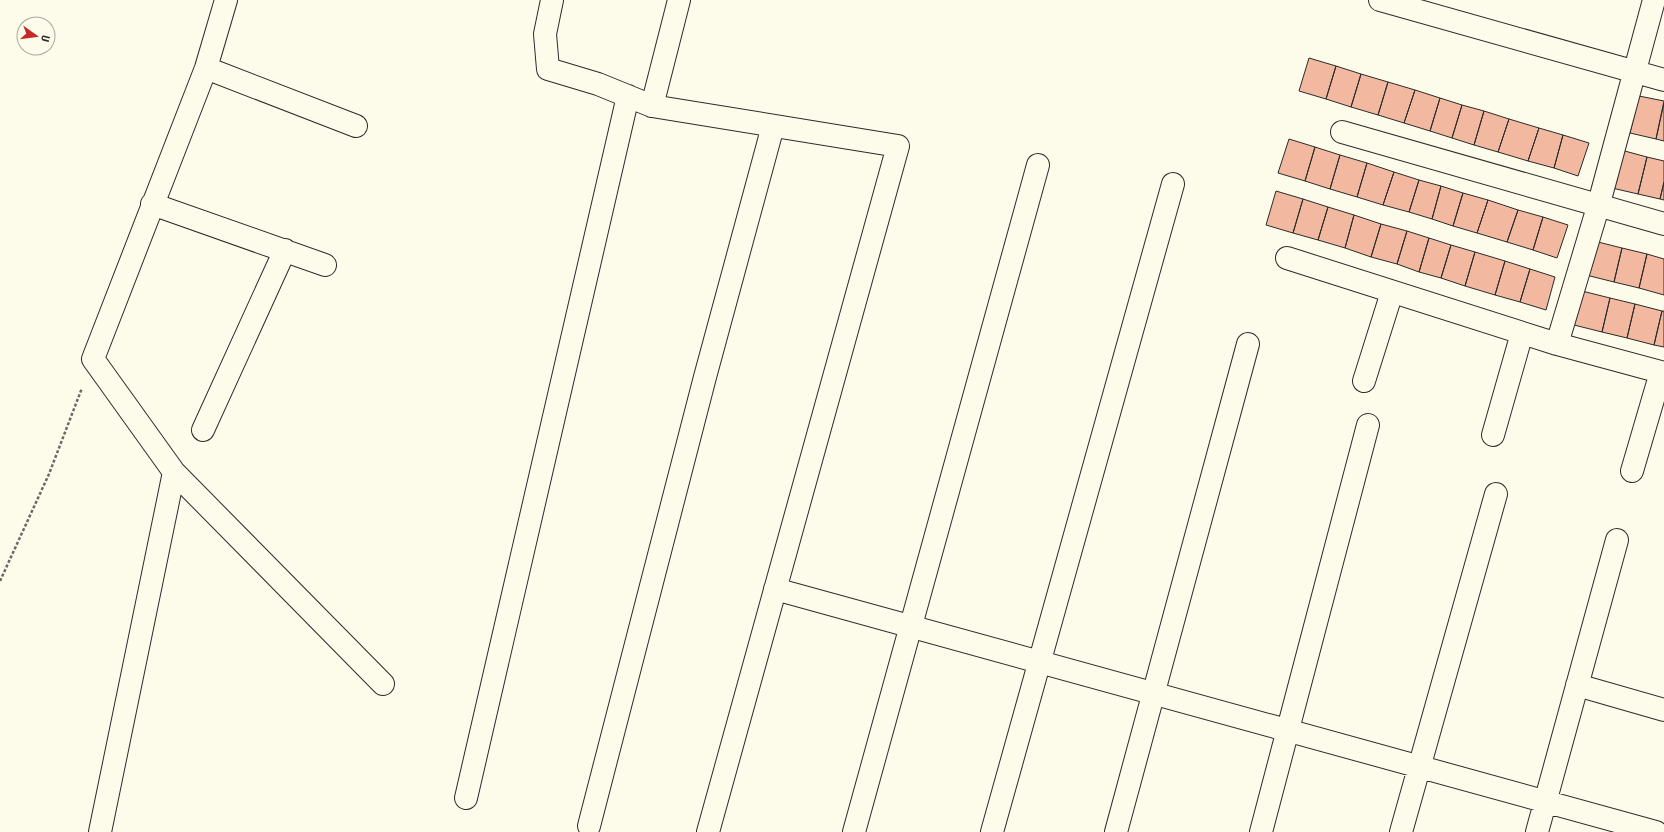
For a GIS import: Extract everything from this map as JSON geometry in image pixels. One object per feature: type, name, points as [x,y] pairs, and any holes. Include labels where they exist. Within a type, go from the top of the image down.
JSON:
[{"type":"street","points":[[226,0],[206,68],[93,359],[174,472],[383,684]]},
{"type":"street","points":[[552,0],[544,34],[548,68],[598,84],[652,106],[898,146],[708,832]]},
{"type":"street","points":[[652,106],[680,0]]},
{"type":"street","points":[[1380,0],[1664,80]]},
{"type":"street","points":[[1557,344],[1598,207],[1654,0]]},
{"type":"street","points":[[206,68],[356,126]]},
{"type":"street","points":[[466,798],[628,96]]},
{"type":"street","points":[[589,826],[705,377],[773,126]]},
{"type":"street","points":[[1342,132],[1598,207],[1664,224]]},
{"type":"street","points":[[854,832],[1038,165]]},
{"type":"street","points":[[992,832],[1173,184]]},
{"type":"street","points":[[152,204],[325,265]]},
{"type":"street","points":[[203,430],[284,250]]},
{"type":"street","points":[[1287,258],[1557,344],[1662,372],[1632,471]]},
{"type":"street","points":[[1364,381],[1392,292]]},
{"type":"street","points":[[1493,435],[1522,333]]},
{"type":"street","points":[[1116,832],[1248,344]]},
{"type":"street","points":[[1261,832],[1368,425]]},
{"type":"street","points":[[100,832],[174,472]]},
{"type":"street","points":[[1401,832],[1496,494]]},
{"type":"street","points":[[1537,832],[1617,540]]},
{"type":"street","points":[[775,589],[1656,832]]},
{"type":"street","points":[[1578,684],[1664,710]]},
{"type":"street","points":[[1663,832],[1664,828]]},
{"type":"path","points":[[0,581],[49,474],[93,359]]},
{"type":"building","points":[[1309,58],[1336,66],[1326,99],[1299,91]]},
{"type":"building","points":[[1336,66],[1361,74],[1351,107],[1326,99]]},
{"type":"building","points":[[1361,74],[1388,82],[1378,115],[1351,107]]},
{"type":"building","points":[[1388,82],[1415,90],[1404,123],[1378,115]]},
{"type":"building","points":[[1415,90],[1440,98],[1430,131],[1404,123]]},
{"type":"building","points":[[1639,96],[1664,101],[1656,139],[1630,133]]},
{"type":"building","points":[[1440,98],[1462,105],[1452,138],[1430,131]]},
{"type":"building","points":[[1664,103],[1664,141],[1656,139]]},
{"type":"building","points":[[1462,105],[1484,111],[1474,145],[1452,138]]},
{"type":"building","points":[[1484,111],[1509,119],[1498,152],[1474,145]]},
{"type":"building","points":[[1509,119],[1539,128],[1528,161],[1498,152]]},
{"type":"building","points":[[1539,128],[1563,135],[1554,168],[1528,161]]},
{"type":"building","points":[[1563,135],[1589,143],[1578,176],[1554,168]]},
{"type":"building","points":[[1289,139],[1315,147],[1305,181],[1278,173]]},
{"type":"building","points":[[1315,147],[1340,155],[1330,189],[1305,181]]},
{"type":"building","points":[[1621,150],[1647,157],[1638,194],[1612,188]]},
{"type":"building","points":[[1340,155],[1367,163],[1357,197],[1330,189]]},
{"type":"building","points":[[1647,157],[1664,161],[1664,182],[1660,199],[1638,194]]},
{"type":"building","points":[[1367,163],[1394,172],[1383,205],[1357,197]]},
{"type":"building","points":[[1394,172],[1419,180],[1409,212],[1383,205]]},
{"type":"building","points":[[1419,180],[1441,186],[1432,219],[1409,212]]},
{"type":"building","points":[[1664,182],[1664,200],[1660,199]]},
{"type":"building","points":[[1441,186],[1463,193],[1453,226],[1432,219]]},
{"type":"building","points":[[1276,191],[1303,199],[1293,233],[1266,225]]},
{"type":"building","points":[[1463,193],[1488,200],[1477,233],[1453,226]]},
{"type":"building","points":[[1303,199],[1328,207],[1318,240],[1293,233]]},
{"type":"building","points":[[1488,200],[1518,210],[1507,242],[1477,233]]},
{"type":"building","points":[[1328,207],[1354,215],[1345,248],[1318,240]]},
{"type":"building","points":[[1518,210],[1543,217],[1533,250],[1507,242]]},
{"type":"building","points":[[1354,215],[1381,224],[1371,257],[1345,248]]},
{"type":"building","points":[[1543,217],[1568,225],[1557,258],[1533,250]]},
{"type":"building","points":[[1381,224],[1407,231],[1397,264],[1371,257]]},
{"type":"building","points":[[1407,231],[1429,238],[1419,272],[1397,264]]},
{"type":"building","points":[[1429,238],[1451,245],[1441,278],[1419,272]]},
{"type":"building","points":[[1594,241],[1622,248],[1614,282],[1586,275]]},
{"type":"building","points":[[1451,245],[1475,252],[1465,286],[1441,278]]},
{"type":"building","points":[[1622,248],[1647,254],[1639,288],[1614,282]]},
{"type":"building","points":[[1475,252],[1505,261],[1495,295],[1465,286]]},
{"type":"building","points":[[1647,254],[1664,259],[1664,295],[1639,288]]},
{"type":"building","points":[[1505,261],[1530,269],[1520,302],[1495,295]]},
{"type":"building","points":[[1530,269],[1555,277],[1546,310],[1520,302]]},
{"type":"building","points":[[1582,291],[1610,298],[1602,332],[1574,325]]},
{"type":"building","points":[[1610,298],[1635,304],[1627,338],[1602,332]]},
{"type":"building","points":[[1635,304],[1662,311],[1654,345],[1627,338]]},
{"type":"building","points":[[1662,311],[1664,311],[1664,347],[1654,345]]}]
